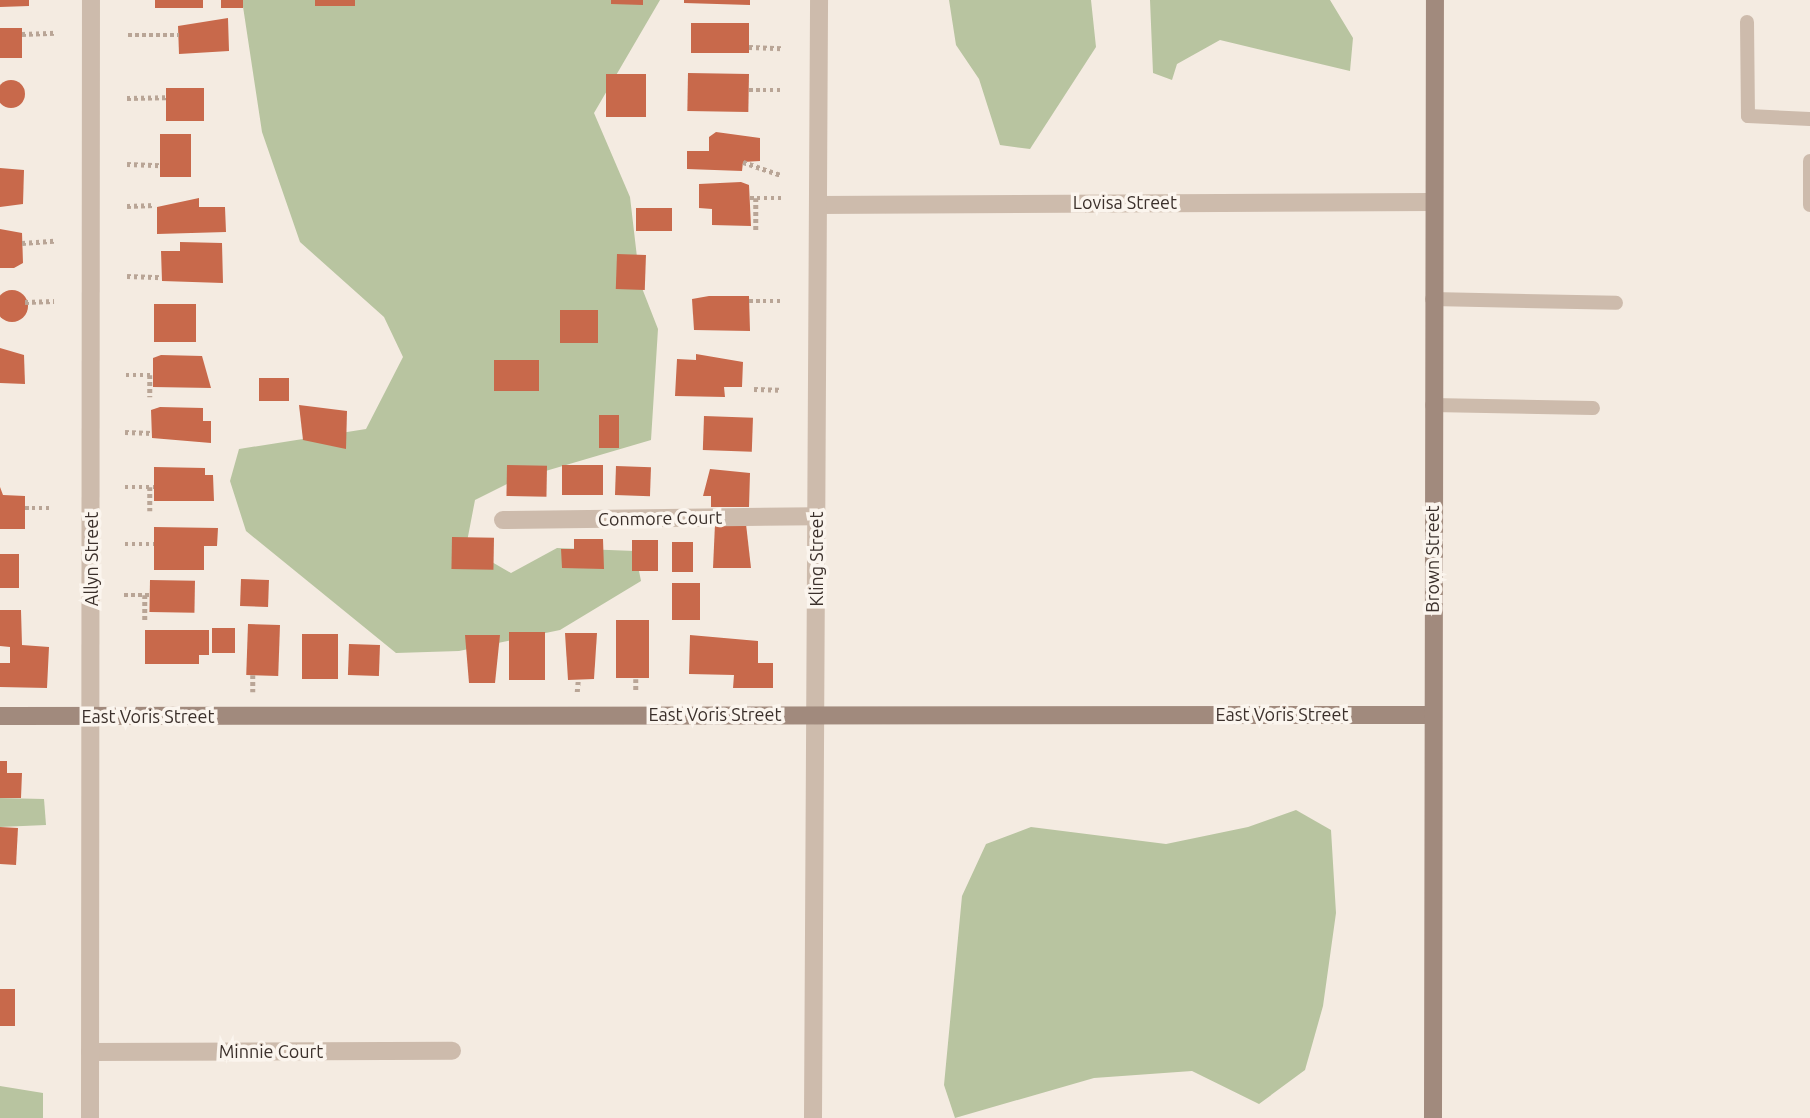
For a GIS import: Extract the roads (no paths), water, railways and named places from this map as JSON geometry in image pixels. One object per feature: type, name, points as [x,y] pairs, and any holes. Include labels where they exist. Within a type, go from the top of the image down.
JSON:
[{"type":"street","name":"Allyn Street","points":[[90,1118],[93,716],[91,0]]},
{"type":"street","name":"Kling Street","points":[[813,1118],[819,0]]},
{"type":"street","name":"Brown Street","points":[[1433,1118],[1431,715],[1435,0]]},
{"type":"street","name":"Lovisa Street","points":[[818,205],[1432,202]]},
{"type":"street","name":"Conmore Court","points":[[503,520],[816,516]]},
{"type":"street","name":"East Voris Street","points":[[0,716],[1431,715]]},
{"type":"street","name":"Minnie Court","points":[[90,1052],[452,1051]]},
{"type":"lane","points":[[1747,22],[1748,116],[1810,119]]},
{"type":"lane","points":[[1810,161],[1810,205]]},
{"type":"lane","points":[[1432,299],[1616,303]]},
{"type":"lane","points":[[1432,404],[1593,408]]}]
